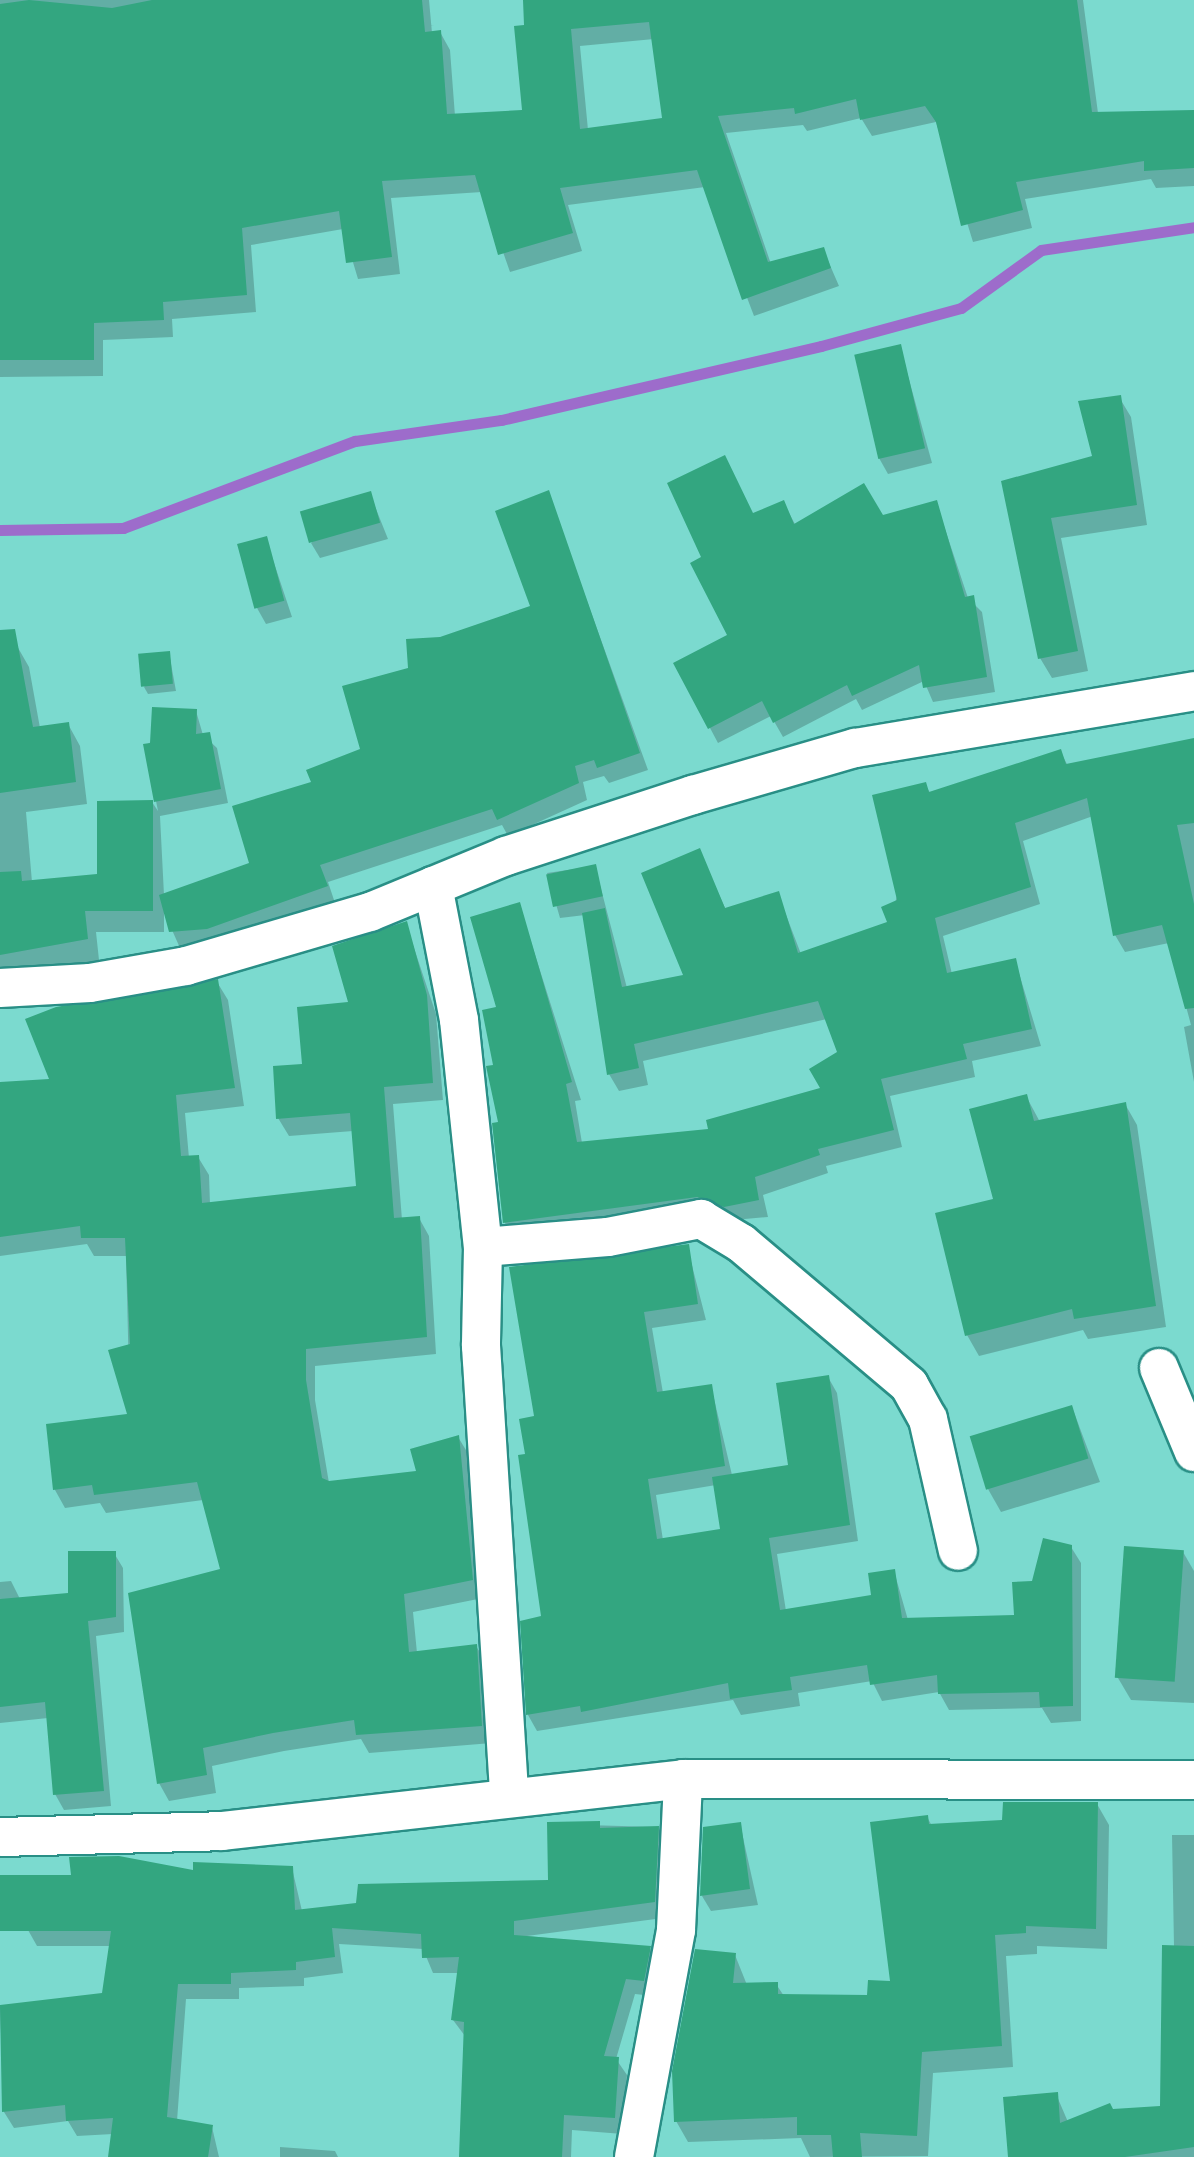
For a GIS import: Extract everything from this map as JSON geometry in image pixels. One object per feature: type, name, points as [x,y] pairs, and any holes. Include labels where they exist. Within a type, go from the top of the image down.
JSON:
[{"type":"street","points":[[0,988],[90,983],[186,966],[433,886],[693,795],[855,748],[1194,691]]},
{"type":"street","points":[[433,886],[459,1020],[483,1247],[481,1362],[509,1797]]},
{"type":"street","points":[[483,1247],[608,1237],[701,1219],[741,1243],[909,1385],[928,1419],[958,1551]]},
{"type":"street","points":[[1159,1368],[1194,1452]]},
{"type":"street","points":[[634,2157],[676,1930],[683,1779]]},
{"type":"street","points":[[0,1837],[222,1831],[683,1779],[1194,1780]]},
{"type":"building","points":[[29,0],[112,8],[152,0],[422,0],[425,32],[441,30],[447,114],[522,110],[514,26],[524,25],[523,0],[1077,0],[1092,112],[1194,110],[1194,168],[1144,171],[1144,161],[1016,182],[1023,210],[961,226],[936,122],[925,106],[860,120],[856,99],[795,114],[794,108],[718,116],[768,262],[824,247],[831,268],[742,300],[697,170],[560,188],[573,233],[498,255],[475,175],[382,181],[392,257],[346,263],[339,211],[242,228],[247,295],[163,302],[164,320],[94,323],[94,360],[0,360],[0,4]],"holes":[[[649,22],[662,118],[580,129],[571,29]]]},
{"type":"building","points":[[901,344],[925,448],[878,459],[854,355]]},
{"type":"building","points":[[1121,395],[1137,505],[1051,518],[1078,651],[1038,659],[1001,481],[1092,456],[1078,401]]},
{"type":"building","points":[[725,455],[753,513],[784,500],[794,524],[864,483],[883,515],[937,500],[965,597],[974,595],[987,677],[923,688],[919,665],[852,696],[847,685],[773,723],[762,701],[708,729],[673,663],[727,635],[690,563],[701,557],[667,483]]},
{"type":"building","points":[[549,490],[640,753],[597,768],[594,760],[575,766],[579,783],[497,820],[492,809],[320,865],[328,886],[207,929],[169,932],[159,895],[249,863],[232,806],[311,782],[306,770],[360,749],[342,686],[408,668],[406,639],[440,637],[530,606],[495,511]]},
{"type":"building","points":[[371,491],[380,523],[309,543],[300,511]]},
{"type":"building","points":[[267,536],[284,601],[254,609],[237,544]]},
{"type":"building","points":[[15,629],[33,727],[69,722],[76,782],[0,793],[0,630]]},
{"type":"building","points":[[170,651],[173,684],[141,687],[138,654]]},
{"type":"building","points":[[152,707],[197,709],[196,734],[210,732],[221,789],[154,802],[143,744],[150,743]]},
{"type":"building","points":[[1194,738],[1194,823],[1177,825],[1194,904],[1194,1008],[1185,1009],[1162,925],[1113,936],[1087,798],[1015,823],[1031,887],[935,918],[947,973],[1016,958],[1032,1029],[963,1044],[967,1059],[881,1079],[894,1130],[818,1149],[820,1155],[755,1177],[759,1200],[724,1207],[697,1197],[503,1223],[492,1123],[498,1122],[486,1066],[493,1065],[482,1010],[496,1007],[470,917],[520,902],[572,1082],[566,1084],[577,1142],[708,1129],[706,1120],[820,1088],[809,1069],[837,1052],[818,1001],[634,1044],[639,1068],[607,1075],[582,913],[605,908],[622,987],[683,975],[641,873],[700,848],[725,908],[779,891],[798,953],[887,922],[881,907],[897,900],[872,795],[926,782],[929,792],[1061,749],[1066,764]]},
{"type":"building","points":[[153,800],[153,911],[85,911],[88,939],[0,955],[0,872],[21,871],[22,881],[97,874],[97,801]]},
{"type":"building","points":[[596,864],[603,896],[553,907],[546,875]]},
{"type":"building","points":[[407,921],[427,995],[433,1083],[384,1087],[394,1218],[420,1216],[427,1337],[306,1349],[306,1380],[322,1478],[329,1481],[416,1471],[410,1449],[459,1435],[473,1580],[404,1594],[409,1652],[477,1644],[482,1726],[356,1735],[354,1720],[273,1733],[203,1748],[207,1775],[157,1784],[128,1593],[220,1569],[197,1482],[94,1495],[92,1485],[53,1490],[46,1424],[127,1414],[108,1350],[130,1344],[125,1238],[81,1238],[80,1226],[0,1237],[0,1082],[49,1079],[25,1019],[56,1007],[218,979],[235,1088],[176,1095],[181,1156],[199,1155],[202,1203],[356,1186],[350,1113],[276,1119],[273,1066],[302,1064],[297,1007],[348,1002],[332,946]]},
{"type":"building","points":[[1027,1094],[1034,1121],[1126,1102],[1156,1306],[1074,1319],[1072,1309],[965,1336],[935,1213],[993,1199],[969,1109]]},
{"type":"building","points":[[689,1244],[698,1304],[644,1312],[657,1392],[712,1384],[725,1466],[648,1479],[657,1539],[720,1529],[712,1477],[788,1465],[776,1383],[829,1375],[850,1525],[769,1538],[780,1610],[871,1595],[868,1573],[895,1569],[902,1618],[1014,1615],[1012,1582],[1032,1581],[1043,1538],[1072,1545],[1073,1706],[1040,1707],[1039,1692],[938,1694],[937,1675],[870,1685],[867,1665],[790,1677],[792,1690],[730,1699],[728,1683],[581,1712],[580,1706],[526,1715],[520,1621],[541,1616],[518,1455],[525,1454],[519,1419],[534,1416],[509,1267]]},
{"type":"building","points":[[1072,1405],[1088,1459],[986,1490],[970,1436]]},
{"type":"building","points":[[1124,1546],[1184,1550],[1175,1682],[1115,1678]]},
{"type":"building","points":[[68,1551],[116,1551],[116,1617],[88,1621],[104,1791],[53,1795],[45,1702],[0,1707],[0,1599],[68,1593]]},
{"type":"building","points":[[1003,1802],[1098,1802],[1096,1929],[1026,1926],[1026,1933],[995,1935],[1002,2046],[922,2052],[917,2136],[860,2133],[862,2157],[833,2157],[831,2135],[797,2135],[797,2117],[674,2122],[672,2071],[695,1949],[736,1953],[733,1983],[778,1982],[778,1994],[867,1995],[868,1980],[890,1981],[870,1822],[928,1815],[929,1824],[1002,1820]]},
{"type":"building","points":[[600,1821],[600,1828],[659,1826],[655,1902],[514,1921],[514,1935],[651,1946],[644,1981],[626,1979],[604,2056],[619,2057],[615,2118],[564,2115],[562,2157],[459,2157],[464,2022],[451,2020],[459,1957],[422,1958],[421,1934],[332,1928],[335,1957],[296,1962],[296,1970],[231,1973],[231,1984],[178,1984],[167,2117],[213,2125],[208,2157],[108,2157],[113,2118],[66,2121],[65,2105],[2,2112],[0,2005],[102,1993],[111,1931],[0,1931],[0,1875],[71,1875],[69,1857],[119,1856],[193,1870],[193,1862],[293,1866],[295,1910],[356,1903],[358,1884],[548,1880],[547,1822]]},
{"type":"building","points":[[741,1822],[750,1889],[700,1896],[703,1827]]},
{"type":"building","points":[[1162,1945],[1194,1946],[1194,2147],[1125,2157],[1008,2157],[1003,2097],[1058,2092],[1060,2123],[1110,2103],[1113,2109],[1160,2106]]},
{"type":"waterway","points":[[0,530],[123,528],[355,441],[501,420],[821,346],[961,308],[1041,250],[1194,227]]}]
